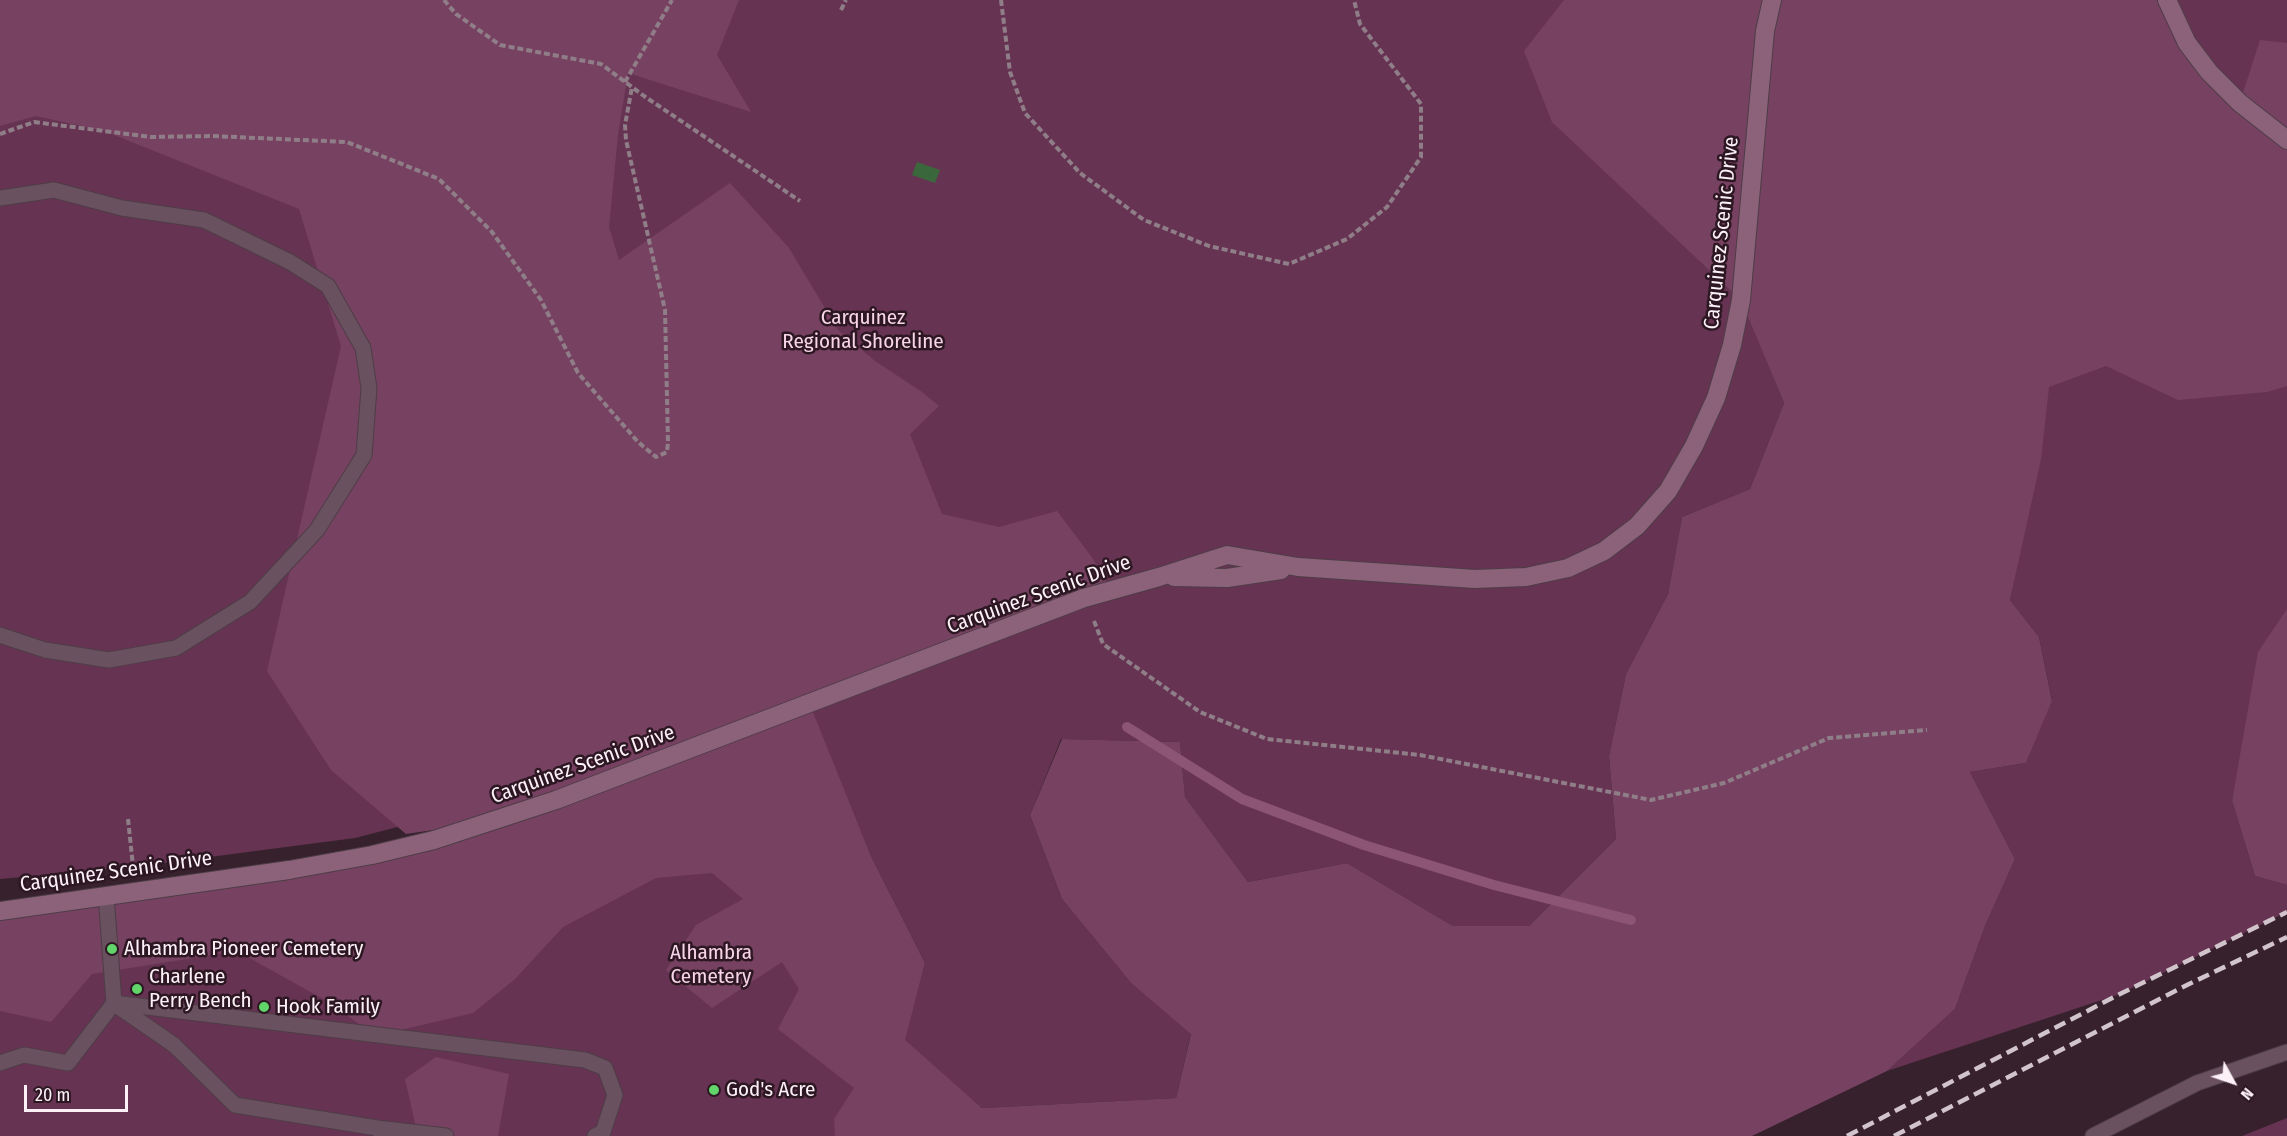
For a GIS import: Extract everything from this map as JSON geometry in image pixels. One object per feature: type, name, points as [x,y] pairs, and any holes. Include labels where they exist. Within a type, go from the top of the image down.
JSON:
[{"type":"street","name":"Carquinez Scenic Drive","points":[[0,911],[289,870],[372,855],[444,837],[556,800],[1084,598],[1159,577],[1227,578],[1298,567],[1465,579],[1526,577],[1568,568],[1604,550],[1637,526],[1668,491],[1694,446],[1716,398],[1741,300],[1766,31],[1772,0]]},
{"type":"street","points":[[2167,0],[2187,43],[2209,72],[2240,103],[2287,140]]},
{"type":"lane","points":[[0,198],[54,190],[122,208],[204,220],[290,262],[328,286],[363,348],[369,388],[364,455],[317,530],[250,602],[176,648],[109,660],[45,650],[0,635]]},
{"type":"lane","points":[[0,1063],[24,1055],[68,1064],[114,1003],[106,895]]},
{"type":"lane","points":[[114,1003],[174,1045],[235,1105],[380,1132],[446,1136]]},
{"type":"lane","points":[[114,1003],[585,1060],[606,1068],[615,1095],[602,1134]]},
{"type":"lane","points":[[2093,1136],[2197,1083],[2287,1052]]},
{"type":"path","points":[[444,0],[456,14],[500,45],[601,64],[800,201]]},
{"type":"path","points":[[625,82],[672,0]]},
{"type":"path","points":[[841,10],[846,0]]},
{"type":"path","points":[[1001,0],[1010,72],[1025,113],[1080,173],[1144,220],[1209,246],[1289,264],[1347,239],[1387,207],[1420,157],[1421,104],[1360,24],[1354,0]]},
{"type":"path","points":[[0,134],[34,122],[151,137],[213,136],[347,142],[439,179],[492,232],[541,300],[578,373],[638,441],[656,457],[667,452],[665,310],[626,140],[625,125],[632,87]]},
{"type":"path","points":[[1084,598],[1103,644],[1200,712],[1267,739],[1420,755],[1651,800],[1724,783],[1829,738],[1927,730]]},
{"type":"path","points":[[128,819],[133,867]]},
{"type":"green space","points":[[0,0],[2287,0],[2287,792],[2242,751],[2232,801],[2255,876],[2287,885],[2287,912],[2120,994],[1887,1071],[1955,1009],[1985,926],[2015,859],[1970,772],[2026,763],[2052,700],[2039,637],[2010,600],[2020,551],[1742,301],[1784,403],[1750,489],[1682,517],[1668,594],[1626,674],[1609,756],[1616,839],[1529,926],[1453,926],[1347,863],[1248,882],[1185,797],[1180,742],[1061,739],[1030,815],[1062,899],[1131,983],[1191,1033],[1176,1098],[982,1108],[927,1060],[936,1136],[0,1136],[0,952],[162,931],[388,897],[533,849],[811,747],[912,1011],[925,963],[871,856],[809,705],[729,735],[369,166],[490,803],[355,838],[133,867],[0,879]]},
{"type":"green space","name":"Alhambra Cemetery","points":[[0,0],[739,0],[717,55],[751,112],[628,73],[618,135],[609,227],[619,260],[730,183],[789,248],[838,330],[875,361],[939,406],[910,434],[942,514],[999,527],[1057,511],[1091,556],[1112,590],[810,705],[871,856],[925,963],[905,1040],[982,1108],[1176,1098],[1191,1034],[1131,983],[1062,899],[1030,815],[1062,739],[1180,742],[1185,797],[1248,882],[1347,863],[1453,926],[1529,926],[1616,839],[1609,756],[1626,674],[1668,594],[1682,517],[1750,489],[1784,403],[1741,300],[1552,122],[1524,51],[1564,0],[2167,0],[2240,102],[2260,40],[2287,43],[2287,386],[2267,392],[2178,400],[2106,366],[2049,387],[2041,459],[2010,600],[2039,637],[2052,701],[2026,763],[1970,772],[2015,859],[1985,926],[1955,1009],[1887,1071],[1752,1136],[835,1136],[834,1119],[854,1088],[778,1029],[799,989],[782,962],[712,1008],[666,970],[696,925],[743,899],[712,873],[656,878],[563,927],[515,979],[473,1013],[375,1036],[332,1004],[237,951],[92,974],[51,1022],[0,1011],[0,911],[289,870],[488,822],[406,834],[331,770],[267,671],[341,346],[299,209],[104,131],[36,116],[0,126]]},
{"type":"green space","points":[[2287,609],[2287,885],[2255,876],[2232,801],[2258,652]]},
{"type":"green space","points":[[436,1057],[509,1074],[498,1136],[418,1136],[405,1079]]},
{"type":"green space","points":[[2287,1118],[2287,1136],[2242,1136]]},
{"type":"building","points":[[917,162],[940,170],[935,183],[912,175]]},
{"type":"waterway","points":[[1127,727],[1242,799],[1364,845],[1494,885],[1631,920]]},
{"type":"railway","points":[[1847,1136],[2120,994],[2287,912]]},
{"type":"railway","points":[[1894,1136],[2189,984],[2287,937]]},
{"type":"place","name":"Alhambra Pioneer Cemetery","points":[[112,949]]},
{"type":"place","name":"Charlene Perry Bench","points":[[137,989]]},
{"type":"place","name":"Hook Family","points":[[264,1007]]},
{"type":"place","name":"God's Acre","points":[[714,1090]]},
{"type":"park label","name":"Carquinez Regional Shoreline","points":[[863,330]]}]
